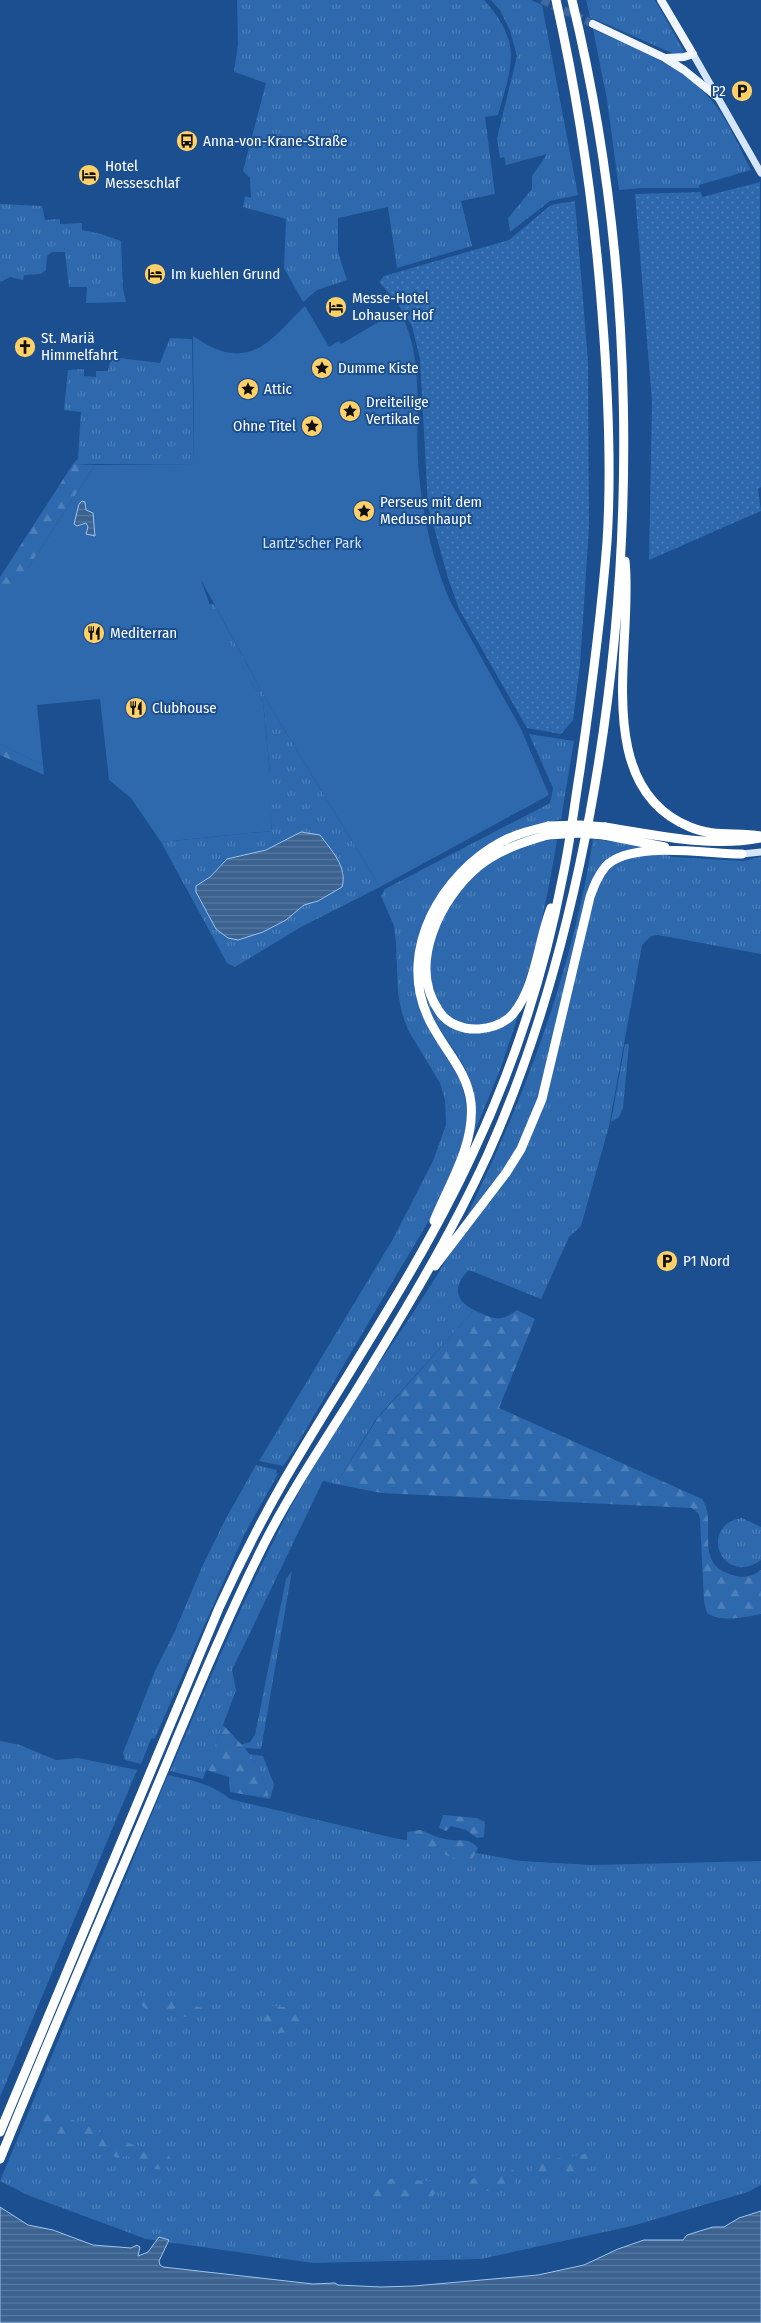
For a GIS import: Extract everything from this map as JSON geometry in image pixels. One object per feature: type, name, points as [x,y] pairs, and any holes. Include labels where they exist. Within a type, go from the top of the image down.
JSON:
[{"type":"highway","points":[[550,0],[566,42]]},
{"type":"highway","points":[[0,2132],[160,1744],[219,1608],[252,1538],[283,1482],[426,1246],[474,1151],[512,1059],[546,948],[562,885],[594,681],[607,540],[609,486],[606,361],[592,192],[566,42],[556,0]]},
{"type":"highway","points":[[0,2159],[232,1614],[265,1544],[296,1487],[426,1275],[456,1219],[509,1104],[537,1029],[560,951],[579,870],[601,751],[612,667],[622,541],[624,424],[616,277],[597,124],[586,57],[573,1]]},
{"type":"highway","points":[[622,541],[626,572],[622,664],[623,701],[626,732],[635,773],[654,802],[676,821],[704,832],[761,837]]},
{"type":"highway","points":[[562,885],[543,928],[524,996],[511,1017],[488,1028],[475,1030],[459,1027],[441,1014],[430,994],[427,967],[431,938],[443,910],[454,894],[479,866],[511,847],[548,831],[580,825],[678,851]]},
{"type":"highway","points":[[426,1246],[439,1208],[465,1150],[471,1117],[471,1103],[466,1081],[459,1066],[432,1027],[422,1002],[418,976],[421,943],[435,908],[461,873],[501,842],[530,830],[548,831]]},
{"type":"highway","points":[[605,831],[698,840],[750,840],[761,837]]},
{"type":"highway","points":[[426,1275],[440,1262],[467,1221],[506,1173],[532,1124],[542,1099],[590,897],[598,878],[606,866],[618,857],[632,852],[678,851],[742,854]]},
{"type":"main road","points":[[661,0],[693,54],[684,57],[665,58]]},
{"type":"main road","points":[[593,24],[665,58],[684,70],[716,96]]},
{"type":"street","points":[[693,54],[761,173]]},
{"type":"street","points":[[742,854],[761,852]]},
{"type":"green space","points":[[237,0],[484,0],[505,29],[511,55],[507,82],[498,115],[485,117],[495,194],[461,201],[472,246],[397,268],[388,207],[338,218],[338,252],[347,280],[317,290],[303,302],[284,268],[286,219],[243,207],[245,196],[251,198],[250,178],[243,171],[266,83],[234,72],[238,44]]},
{"type":"green space","points":[[491,0],[531,0],[542,5],[578,195],[550,201],[510,232],[508,218],[532,189],[532,176],[547,154],[506,165],[504,157],[500,158],[497,138],[517,56],[510,31],[500,10]]},
{"type":"green space","points":[[586,0],[655,0],[685,53],[672,53],[590,17]]},
{"type":"green space","points":[[593,29],[660,60],[704,92],[726,121],[751,170],[699,185],[699,188],[619,190],[607,100]]},
{"type":"green space","points":[[760,182],[761,487],[758,489],[761,511],[649,560],[652,401],[635,194],[701,192],[702,197]]},
{"type":"green space","points":[[575,201],[588,362],[589,527],[580,665],[573,720],[561,734],[527,728],[459,609],[448,578],[428,506],[420,359],[412,326],[396,301],[379,282],[384,276],[509,240],[551,205]]},
{"type":"green space","points":[[0,204],[42,206],[45,220],[60,219],[60,224],[82,223],[82,230],[121,241],[123,289],[126,302],[86,303],[87,287],[69,287],[65,252],[52,252],[47,256],[46,270],[41,274],[24,275],[23,280],[10,277],[0,282]]},
{"type":"green space","name":"Lantz'scher Park","points":[[305,306],[329,347],[339,341],[341,344],[399,310],[413,346],[416,365],[419,478],[424,514],[437,567],[450,601],[521,729],[549,795],[380,887],[271,708],[201,580],[214,616],[263,702],[270,773],[267,774],[272,831],[161,842],[131,798],[109,780],[100,699],[37,705],[43,765],[0,744],[0,611],[95,465],[194,464],[193,336],[226,352],[246,352],[266,343],[281,331]]},
{"type":"green space","points":[[170,338],[192,339],[194,464],[73,464],[78,458],[81,412],[64,410],[68,370],[84,369],[84,376],[96,377],[96,371],[108,371],[111,357],[160,363]]},
{"type":"green space","points":[[73,464],[95,465],[28,568],[0,648],[0,577]]},
{"type":"green space","points":[[206,604],[214,604],[271,708],[380,887],[301,927],[235,967],[227,963],[161,842],[272,831],[266,773],[270,773],[263,702]],"holes":[[[301,832],[320,835],[344,873],[342,887],[318,901],[304,905],[286,920],[263,932],[238,940],[216,929],[196,892],[226,859],[266,850]]]},
{"type":"green space","points":[[529,734],[574,741],[561,819],[535,826],[488,847],[450,879],[436,900],[425,923],[415,967],[418,998],[453,1063],[464,1091],[466,1123],[463,1141],[452,1175],[425,1227],[294,1450],[283,1466],[259,1461],[393,1239],[433,1161],[446,1125],[445,1100],[440,1083],[408,1030],[402,1013],[398,993],[394,926],[381,896],[385,889],[550,803],[553,788]]},
{"type":"green space","points":[[0,744],[43,765],[44,775],[0,755]]},
{"type":"green space","points":[[557,839],[540,928],[519,997],[511,1010],[496,1021],[472,1025],[454,1019],[444,1011],[437,1000],[432,987],[430,966],[433,945],[440,925],[451,905],[481,871],[498,858],[521,846]]},
{"type":"green space","points":[[593,839],[645,846],[672,857],[743,861],[761,857],[761,954],[658,935],[651,936],[642,945],[609,1126],[581,1226],[569,1237],[541,1299],[469,1270],[460,1281],[458,1287],[459,1297],[467,1306],[474,1310],[376,1419],[336,1484],[323,1481],[232,1670],[236,1690],[203,1779],[170,1771],[258,1573],[297,1496],[333,1434],[442,1267],[497,1150],[533,1064],[562,975],[585,885]]},
{"type":"green space","points":[[424,987],[431,1003],[440,1016],[451,1025],[463,1031],[477,1033],[491,1031],[505,1024],[519,1013],[500,1070],[472,1138],[472,1099],[468,1076],[431,1012]]},
{"type":"green space","points":[[625,1044],[629,1044],[623,1108],[619,1117],[611,1122]]},
{"type":"green space","points":[[474,1310],[491,1317],[500,1318],[517,1310],[535,1319],[499,1408],[702,1499],[708,1520],[710,1554],[714,1563],[722,1571],[739,1577],[746,1577],[761,1570],[761,1614],[726,1619],[707,1613],[704,1602],[700,1519],[698,1513],[692,1508],[381,1493],[336,1484],[377,1419]]},
{"type":"green space","points":[[256,1465],[277,1470],[276,1473],[278,1474],[244,1535],[155,1738],[151,1739],[141,1764],[125,1760],[123,1753],[155,1671],[225,1520]]},
{"type":"green space","points":[[742,1518],[761,1527],[761,1560],[747,1567],[735,1566],[726,1561],[720,1552],[718,1542],[721,1531],[728,1523]]},
{"type":"green space","points":[[292,1571],[261,1749],[245,1748],[241,1745],[250,1742],[255,1735],[286,1579]]},
{"type":"green space","points":[[223,1725],[245,1748],[258,1767],[270,1799],[230,1792],[229,1777],[206,1770]]},
{"type":"green space","points":[[0,1741],[20,1745],[56,1760],[78,1758],[137,1770],[0,2097]]},
{"type":"green space","points":[[249,1754],[263,1756],[274,1785],[270,1799],[258,1767]]},
{"type":"green space","points":[[168,1775],[209,1786],[230,1799],[394,1838],[521,1861],[591,1865],[761,1861],[761,2185],[748,2192],[632,2226],[481,2259],[313,2263],[146,2239],[30,2196],[0,2181]]},
{"type":"green space","points":[[443,1815],[477,1818],[485,1822],[484,1837],[477,1838],[466,1830],[451,1826],[446,1831],[439,1828]]},
{"type":"green space","points":[[420,1830],[448,1840],[469,1841],[478,1848],[473,1858],[461,1860],[437,1851],[407,1846],[407,1832]]},
{"type":"green space","points":[[136,1999],[181,2001],[202,2008],[199,2016],[194,2017],[169,2012],[150,2014]]},
{"type":"green space","points":[[272,2006],[294,2008],[307,2018],[296,2032],[278,2033],[265,2025],[266,2008]]},
{"type":"green space","points":[[43,2111],[95,2127],[105,2138],[166,2152],[171,2159],[163,2170],[150,2168],[128,2156],[117,2158],[87,2142],[58,2135],[37,2124],[35,2120]]},
{"type":"green space","points":[[599,2151],[606,2154],[605,2162],[543,2180],[537,2180],[531,2169],[547,2161]]},
{"type":"green space","points":[[513,2170],[517,2174],[514,2185],[488,2191],[467,2192],[466,2180]]},
{"type":"green space","points":[[391,2179],[430,2181],[441,2185],[431,2199],[371,2197],[373,2184]]},
{"type":"shaded area","points":[[82,501],[85,502],[86,510],[93,513],[95,536],[86,534],[88,527],[86,523],[77,526],[74,524],[79,504]]},
{"type":"shaded area","points":[[301,832],[320,835],[329,847],[341,866],[343,873],[342,887],[318,901],[304,905],[286,920],[263,932],[238,940],[228,938],[216,929],[196,892],[196,886],[210,877],[227,859],[266,850]]},
{"type":"shaded area","points":[[0,2207],[28,2225],[53,2230],[93,2245],[131,2248],[137,2245],[140,2247],[138,2256],[148,2252],[159,2237],[169,2240],[159,2261],[163,2267],[313,2284],[335,2283],[338,2285],[381,2287],[414,2286],[538,2275],[584,2265],[618,2249],[644,2240],[683,2240],[687,2235],[713,2227],[724,2227],[739,2218],[761,2211],[761,2323],[0,2323]]},
{"type":"tunnel","points":[[542,0],[593,24]]},
{"type":"place","name":"P2","points":[[742,91]]},
{"type":"place","name":"Anna-von-Krane-Straße","points":[[187,141]]},
{"type":"place","name":"Hotel Messeschlaf","points":[[89,175]]},
{"type":"place","name":"Im kuehlen Grund","points":[[155,274]]},
{"type":"place","name":"Messe-Hotel Lohauser Hof","points":[[336,307]]},
{"type":"place","name":"St. Mariä Himmelfahrt","points":[[25,347]]},
{"type":"place","name":"Dumme Kiste","points":[[322,368]]},
{"type":"place","name":"Attic","points":[[248,389]]},
{"type":"place","name":"Dreiteilige Vertikale","points":[[350,411]]},
{"type":"place","name":"Ohne Titel","points":[[312,426]]},
{"type":"place","name":"Perseus mit dem Medusenhaupt","points":[[364,511]]},
{"type":"place","name":"Mediterran","points":[[94,633]]},
{"type":"place","name":"Clubhouse","points":[[136,708]]},
{"type":"place","name":"P1 Nord","points":[[667,1261]]}]
